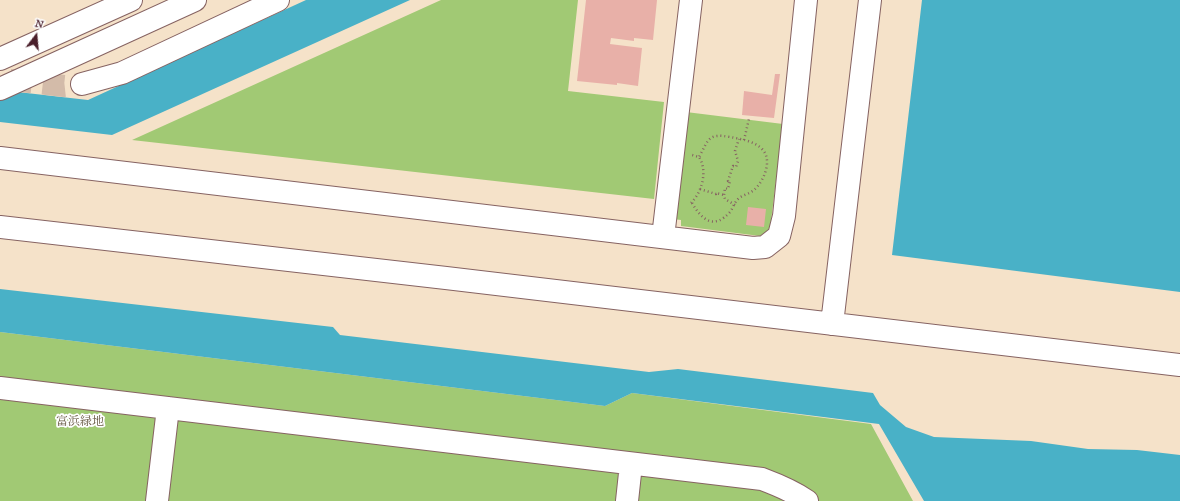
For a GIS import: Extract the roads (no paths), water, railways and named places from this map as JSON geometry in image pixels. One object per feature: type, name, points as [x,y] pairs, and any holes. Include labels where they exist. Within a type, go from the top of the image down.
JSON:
[{"type":"street","points":[[0,59],[131,0]]},
{"type":"street","points":[[3,88],[195,0]]},
{"type":"street","points":[[82,84],[122,74],[278,0]]},
{"type":"street","points":[[663,238],[672,151],[691,0]]},
{"type":"street","points":[[0,158],[663,238],[753,248],[765,247],[779,236],[784,216],[806,0]]},
{"type":"street","points":[[832,324],[870,0]]},
{"type":"street","points":[[0,227],[1180,365]]},
{"type":"street","points":[[0,388],[762,480],[780,485],[807,501]]},
{"type":"street","points":[[157,501],[168,408]]},
{"type":"street","points":[[627,501],[631,464]]},
{"type":"water","points":[[306,0],[410,0],[112,135],[0,122],[0,90],[88,100]]},
{"type":"water","points":[[922,0],[1180,0],[1180,292],[892,255]]},
{"type":"water","points":[[0,289],[333,327],[340,335],[649,372],[678,369],[873,393],[880,405],[906,427],[934,437],[1031,441],[1088,449],[1137,450],[1180,455],[1180,501],[924,501],[879,424],[632,393],[605,406],[0,332]]},
{"type":"tunnel","points":[[10,80],[64,86],[82,84]]},
{"type":"park label","name":"富浜緑地","points":[[80,422]]}]
